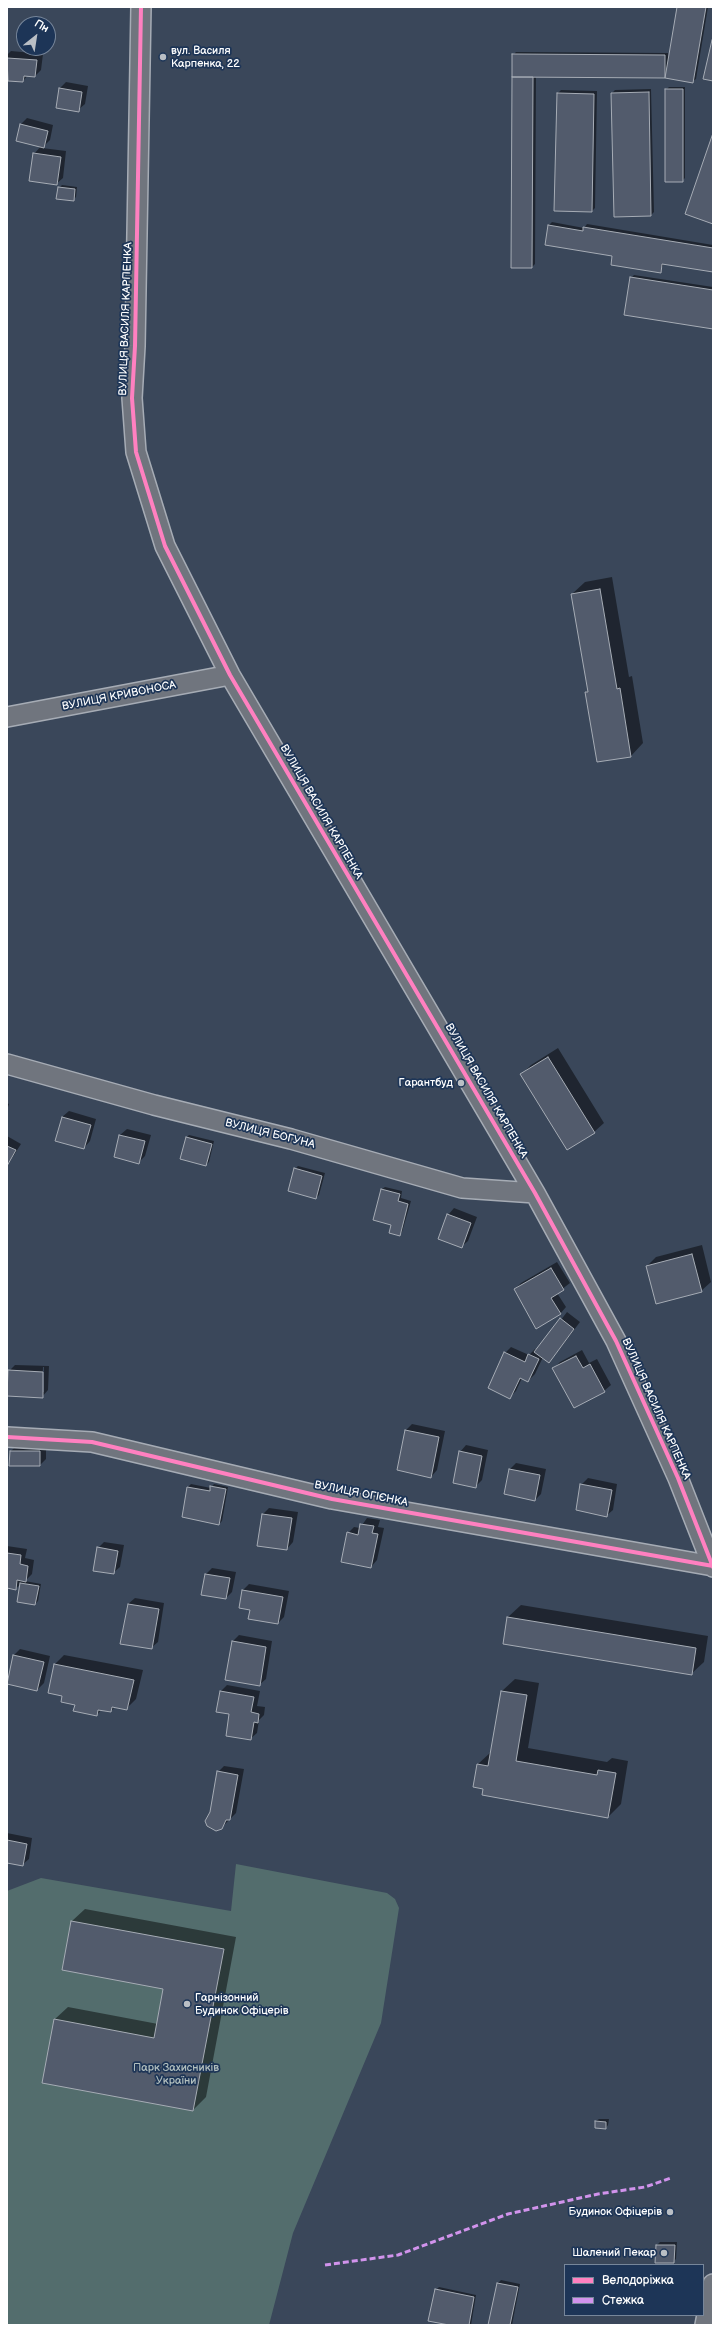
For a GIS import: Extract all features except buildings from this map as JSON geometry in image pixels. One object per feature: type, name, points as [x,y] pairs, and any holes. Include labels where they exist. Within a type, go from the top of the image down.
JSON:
[{"type":"street","name":"ВУЛИЦЯ ВАСИЛЯ КАРПЕНКА","points":[[141,7],[136,346],[132,398],[136,452],[165,546],[230,675],[535,1193],[628,1368],[678,1478],[713,1567]]},
{"type":"street","name":"ВУЛИЦЯ КРИВОНОСА","points":[[7,717],[230,675]]},
{"type":"street","name":"ВУЛИЦЯ БОГУНА","points":[[7,1064],[154,1105],[291,1139],[462,1188],[535,1193]]},
{"type":"street","name":"ВУЛИЦЯ ОГІЄНКА","points":[[7,1438],[92,1442],[332,1499],[713,1567]]},
{"type":"street","points":[[705,2325],[713,2284]]},
{"type":"green space","name":"Парк Захисників України","points":[[236,1864],[387,1893],[395,1899],[399,1908],[381,2023],[293,2233],[269,2325],[7,2325],[7,1891],[41,1878],[231,1911]]},
{"type":"marked path","points":[[325,2265],[398,2255],[508,2214],[598,2194],[645,2187],[671,2178]]},
{"type":"cycle path","points":[[141,7],[135,346],[132,398],[136,452],[165,546],[230,675],[535,1193],[616,1341],[678,1478],[713,1567]]},
{"type":"cycle path","points":[[7,1437],[92,1442],[332,1499],[713,1566]]},
{"type":"place","name":"вул. Василя Карпенка, 22","points":[[163,57]]},
{"type":"place","name":"Гарантбуд","points":[[461,1083]]},
{"type":"place","name":"Гарнізонний Будинок Офіцерів","points":[[187,2004]]},
{"type":"place","name":"Будинок Офіцерів","points":[[670,2212]]},
{"type":"place","name":"Шалений Пекар","points":[[664,2253]]}]
